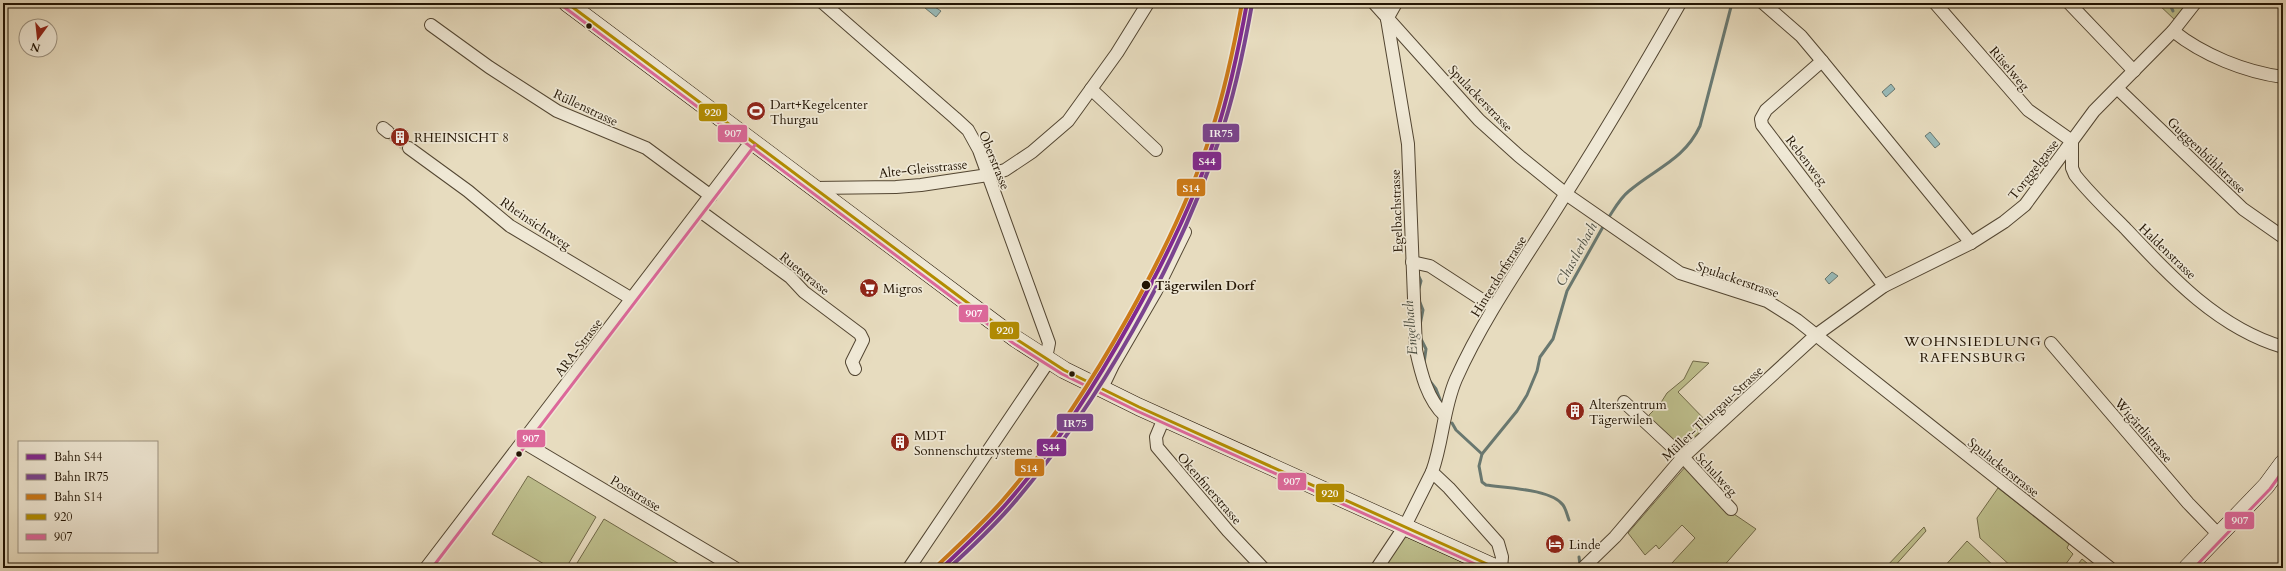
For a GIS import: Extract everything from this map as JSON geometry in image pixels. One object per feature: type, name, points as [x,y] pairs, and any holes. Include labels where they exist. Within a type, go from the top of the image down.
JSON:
[{"type":"street","name":"Oberstrasse","points":[[823,3],[968,130],[979,150],[1049,343],[1044,368],[909,568]]},
{"type":"street","name":"Alte-Gleisstrasse","points":[[813,188],[896,187],[988,175],[1012,166],[1058,131],[1091,89],[1132,31],[1148,3]]},
{"type":"street","name":"Egelbachstrasse","points":[[1374,3],[1387,19],[1408,144],[1416,350],[1422,378],[1437,409],[1444,416]]},
{"type":"street","points":[[1387,19],[1396,3]]},
{"type":"street","name":"Hinterdorfstrasse","points":[[1377,568],[1405,526],[1432,472],[1437,460],[1444,416],[1456,379],[1493,307],[1566,194],[1680,3]]},
{"type":"street","points":[[1763,3],[1801,36],[1971,243]]},
{"type":"street","name":"Rüselweg","points":[[1935,3],[2028,110],[2072,140]]},
{"type":"street","points":[[2069,3],[2134,71]]},
{"type":"street","name":"Torggelgasse","points":[[1816,336],[1884,286],[1971,243],[2004,222],[2025,206],[2094,111],[2173,31],[2195,3]]},
{"type":"street","points":[[569,4],[751,142],[1046,359],[1102,390],[1496,568]]},
{"type":"street","name":"Spulackerstrasse","points":[[1387,19],[1479,120],[1519,156],[1566,194],[1680,273],[1767,302],[1797,320],[2110,568]]},
{"type":"street","name":"Rüllenstrasse","points":[[431,25],[489,67],[557,111],[646,148],[711,196]]},
{"type":"street","points":[[2173,31],[2182,38],[2232,64],[2283,77]]},
{"type":"street","name":"Rebenweg","points":[[1822,61],[1766,110],[1761,119],[1762,124],[1884,286]]},
{"type":"street","name":"Guggenbühlstrasse","points":[[2117,88],[2243,209],[2283,237]]},
{"type":"street","points":[[1091,89],[1156,150]]},
{"type":"street","name":"Haldenstrasse","points":[[2072,140],[2072,168],[2075,175],[2159,264],[2219,317],[2248,334],[2283,347]]},
{"type":"street","name":"ARA-Strasse","points":[[426,568],[751,142]]},
{"type":"street","name":"Rheinsichtweg","points":[[409,148],[468,191],[510,226],[632,299]]},
{"type":"street","name":"Ruetstrasse","points":[[700,210],[790,277],[804,292],[860,334],[863,340],[852,362],[854,369]]},
{"type":"street","points":[[1102,390],[1113,365],[1156,291],[1185,232]]},
{"type":"street","points":[[1412,262],[1430,266],[1493,307]]},
{"type":"street","name":"Müller-Thurgau-Strasse","points":[[1585,567],[1615,537],[1683,457],[1816,336]]},
{"type":"street","name":"Wigärtlistrasse","points":[[2051,343],[2183,497],[2218,534]]},
{"type":"street","name":"Schulweg","points":[[1624,402],[1683,457],[1731,509]]},
{"type":"street","name":"Okenfinerstrasse","points":[[1164,418],[1156,437],[1157,447],[1228,531],[1263,568]]},
{"type":"street","name":"Poststrasse","points":[[523,442],[735,568]]},
{"type":"street","points":[[2187,568],[2218,534],[2266,486],[2283,464]]},
{"type":"street","points":[[1432,472],[1449,488],[1498,543],[1502,557],[1501,568]]},
{"type":"green space","points":[[2157,3],[2192,3],[2176,21]]},
{"type":"green space","points":[[1693,361],[1709,363],[1678,392],[1710,425],[1686,447],[1677,445],[1649,418],[1649,415],[1660,404],[1667,393],[1684,379]]},
{"type":"green space","points":[[1686,466],[1728,510],[1756,529],[1722,568],[1677,568],[1672,563],[1695,538],[1682,525],[1659,549],[1656,545],[1645,555],[1628,533]]},
{"type":"green space","points":[[528,476],[596,517],[566,568],[551,568],[492,534]]},
{"type":"green space","points":[[1998,488],[2069,544],[2067,548],[2073,554],[2063,568],[2013,568],[1980,538],[1977,518]]},
{"type":"green space","points":[[604,519],[686,568],[574,568]]},
{"type":"green space","points":[[1924,527],[1926,531],[1893,568],[1885,568]]},
{"type":"green space","points":[[1402,535],[1464,563],[1466,568],[1382,568]]},
{"type":"green space","points":[[1967,541],[1996,568],[1943,568]]},
{"type":"green space","points":[[2082,559],[2093,568],[2075,568]]},
{"type":"water","points":[[929,3],[941,11],[936,17],[925,8]]},
{"type":"water","points":[[1891,84],[1895,89],[1886,97],[1882,92]]},
{"type":"water","points":[[1930,132],[1940,144],[1935,148],[1925,136]]},
{"type":"water","points":[[1832,272],[1838,276],[1829,284],[1825,279]]},
{"type":"waterway","name":"Chastlerbach","points":[[1607,220],[1625,194],[1678,155],[1693,138],[1700,126],[1732,3]]},
{"type":"waterway","points":[[2169,3],[2173,11]]},
{"type":"waterway","name":"Chastlerbach","points":[[1569,520],[1563,505],[1549,496],[1528,490],[1486,485],[1482,482],[1479,466],[1482,454],[1517,411],[1527,395],[1537,371],[1540,357],[1553,339],[1567,291],[1604,225]]},
{"type":"waterway","name":"Engelbach","points":[[1418,275],[1421,281],[1419,288]]},
{"type":"waterway","name":"Engelbach","points":[[1419,300],[1423,310],[1420,325]]},
{"type":"waterway","name":"Engelbach","points":[[1420,337],[1426,349],[1424,363]]},
{"type":"waterway","name":"Engelbach","points":[[1429,380],[1436,389],[1441,402]]},
{"type":"waterway","name":"Engelbach","points":[[1452,423],[1456,430],[1482,454]]},
{"type":"waterway","name":"Chastlerbach","points":[[1579,557],[1580,565]]},
{"type":"tunnel","points":[[388,132],[409,148]]},
{"type":"rail line","name":"S14","points":[[939,564],[972,533],[1021,479],[1038,457],[1086,388],[1140,295],[1185,204],[1203,157],[1225,85],[1242,3]]},
{"type":"rail line","name":"S44","points":[[942,568],[999,512],[1042,460],[1090,391],[1144,297],[1179,228],[1208,158],[1230,85],[1247,3]]},
{"type":"rail line","name":"IR75","points":[[949,568],[997,522],[1044,466],[1105,378],[1158,283],[1182,234],[1203,185],[1220,137],[1235,88],[1252,4]]},
{"type":"transit line","name":"920","points":[[567,3],[1016,339],[1064,370],[1139,407],[1496,568]]},
{"type":"transit line","name":"907","points":[[564,7],[1013,343],[1062,374],[1137,411],[1484,568]]},
{"type":"transit line","name":"907","points":[[432,568],[755,145]]},
{"type":"transit line","name":"907","points":[[2194,568],[2270,489],[2283,471]]},
{"type":"place","name":"Dart+Kegelcenter Thurgau","points":[[756,111]]},
{"type":"place","name":"RHEINSICHT 8","points":[[400,137]]},
{"type":"place","name":"Tägerwilen Dorf","points":[[1146,285]]},
{"type":"place","name":"Migros","points":[[869,288]]},
{"type":"place","name":"Alterszentrum Tägerwilen","points":[[1575,411]]},
{"type":"place","name":"MDT Sonnenschutzsysteme","points":[[900,442]]},
{"type":"place","name":"Linde","points":[[1555,544]]},
{"type":"district","name":"WOHNSIEDLUNG RAFENSBURG","points":[[1973,350]]}]
